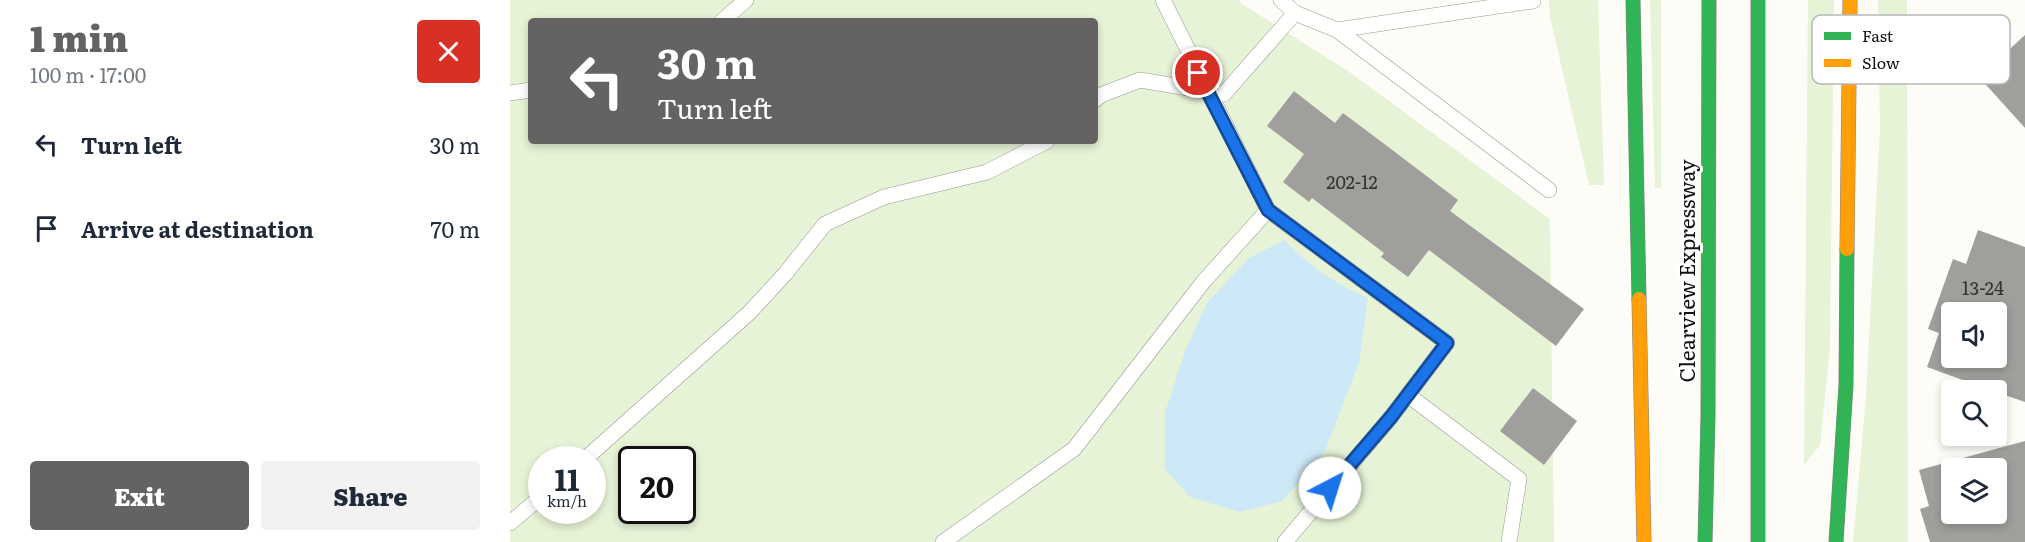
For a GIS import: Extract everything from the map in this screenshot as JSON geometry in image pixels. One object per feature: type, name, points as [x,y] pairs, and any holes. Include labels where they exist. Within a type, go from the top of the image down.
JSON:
[{"type":"highway","points":[[1633,0],[1644,542]]},
{"type":"highway","name":"Clearview Expressway","points":[[1705,542],[1708,416],[1709,0]]},
{"type":"highway","points":[[1758,0],[1758,542]]},
{"type":"highway","points":[[1850,0],[1850,15]]},
{"type":"highway","points":[[1836,542],[1846,385],[1849,84]]},
{"type":"lane","points":[[725,18],[746,0]]},
{"type":"lane","points":[[1163,0],[1268,210],[1447,343],[1408,395],[1285,542]]},
{"type":"lane","points":[[1281,0],[1295,13],[1336,30],[1549,190]]},
{"type":"lane","points":[[1336,30],[1533,1]]},
{"type":"lane","points":[[1098,98],[1140,80],[1224,94],[1295,13]]},
{"type":"lane","points":[[510,93],[528,90]]},
{"type":"lane","points":[[600,446],[749,313],[785,274],[825,224],[884,197],[987,172],[1041,144]]},
{"type":"lane","points":[[943,542],[1074,449],[1204,280],[1268,210]]},
{"type":"lane","points":[[1408,395],[1519,479],[1509,542]]},
{"type":"lane","points":[[510,523],[528,508]]},
{"type":"green space","points":[[510,0],[1239,0],[1348,71],[1550,219],[1554,542],[510,542]]},
{"type":"green space","points":[[1549,0],[1598,0],[1604,185],[1589,185],[1550,17]]},
{"type":"green space","points":[[1650,0],[1661,0],[1661,188],[1655,188]]},
{"type":"green space","points":[[1808,0],[1834,0],[1834,15],[1812,15],[1812,84],[1833,84],[1830,348],[1820,445],[1804,465]]},
{"type":"green space","points":[[1878,0],[1907,0],[1907,15],[1878,15]]},
{"type":"green space","points":[[1879,84],[1907,84],[1908,542],[1853,542],[1866,397],[1880,128]]},
{"type":"water","points":[[1284,240],[1323,274],[1368,298],[1359,363],[1324,453],[1282,501],[1240,512],[1190,497],[1165,469],[1165,413],[1185,351],[1207,303],[1249,258]]},
{"type":"building","points":[[2025,35],[2025,128],[1985,84],[2010,84],[2010,49]]},
{"type":"building","points":[[1294,91],[1335,123],[1343,113],[1391,149],[1458,200],[1450,211],[1584,309],[1556,346],[1429,250],[1408,277],[1381,257],[1384,253],[1312,198],[1309,202],[1283,182],[1304,154],[1267,126]]},
{"type":"building","points":[[1978,230],[2025,247],[2025,402],[2007,396],[2007,380],[1963,380],[1927,367],[1939,333],[1928,329],[1953,259],[1966,264]]},
{"type":"building","points":[[1533,388],[1577,421],[1544,465],[1500,431]]},
{"type":"building","points":[[2025,441],[2025,542],[1930,542],[1920,509],[1929,506],[1919,470],[1941,464],[1941,524],[2007,524],[2007,458],[1963,458]]},
{"type":"traffic: fast","points":[[1633,0],[1639,299]]},
{"type":"traffic: fast","points":[[1705,542],[1708,416],[1709,0]]},
{"type":"traffic: fast","points":[[1758,0],[1758,542]]},
{"type":"traffic: fast","points":[[1836,542],[1846,385],[1847,249]]},
{"type":"traffic: slow","points":[[1850,0],[1850,15]]},
{"type":"traffic: slow","points":[[1847,249],[1849,84]]},
{"type":"traffic: slow","points":[[1639,299],[1644,542]]},
{"type":"route","points":[[1198,73],[1268,210],[1447,343],[1391,417],[1330,488]]}]
